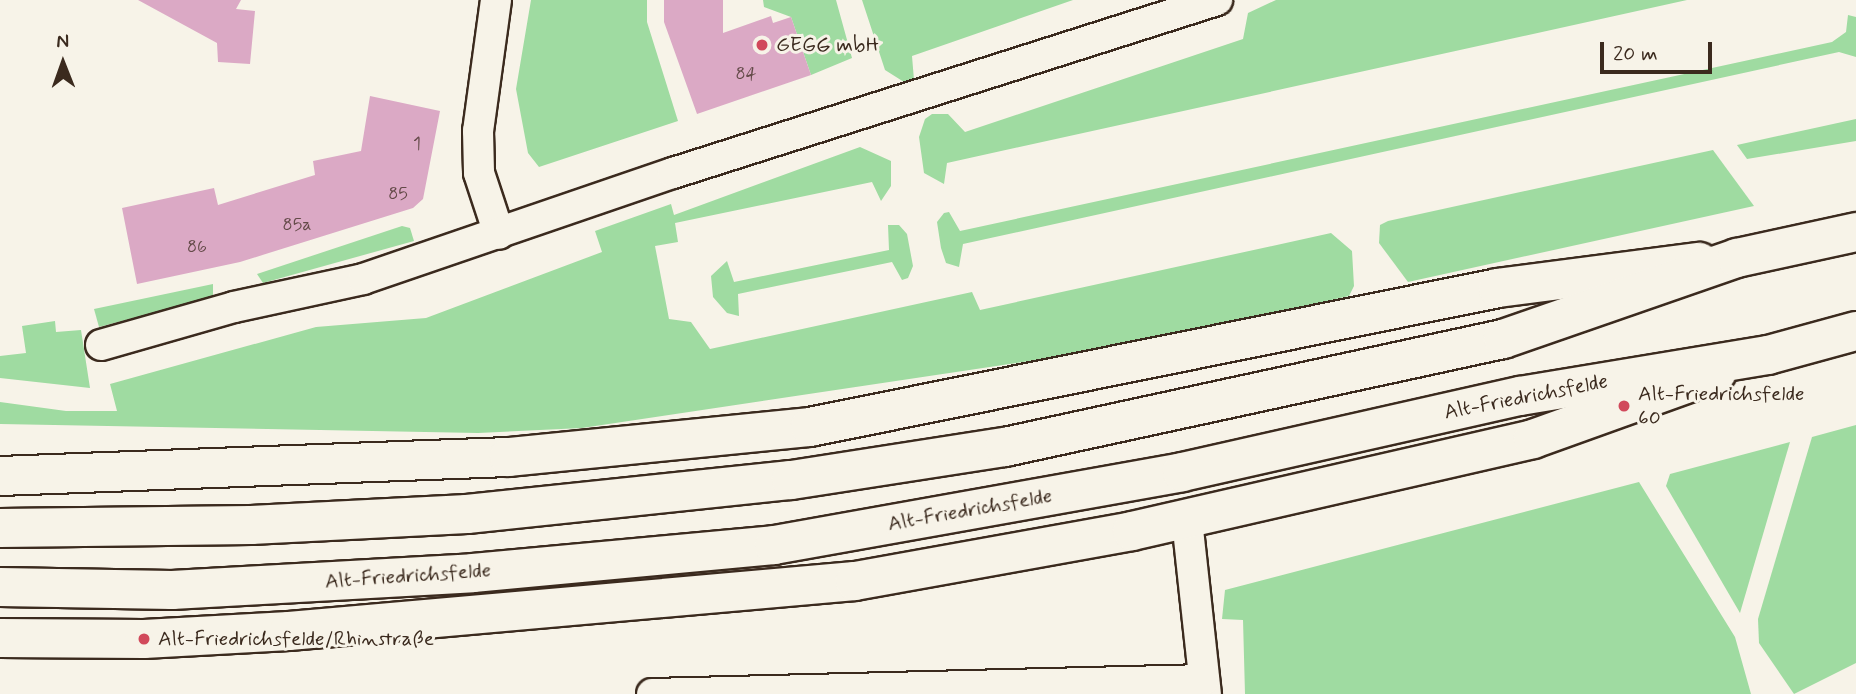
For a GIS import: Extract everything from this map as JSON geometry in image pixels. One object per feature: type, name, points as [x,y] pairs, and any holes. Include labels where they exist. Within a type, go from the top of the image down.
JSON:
[{"type":"main road","points":[[0,476],[91,476],[509,457],[810,427],[1498,288],[1737,258],[1856,232]]},
{"type":"main road","points":[[0,528],[251,525],[467,514],[791,480],[1004,447],[1503,339],[1737,258]]},
{"type":"main road","points":[[1768,355],[1856,331]]},
{"type":"main road","name":"Alt-Friedrichsfelde","points":[[0,638],[90,640],[289,631],[855,581],[1187,520],[1533,439],[1768,355]]},
{"type":"main road","name":"Alt-Friedrichsfelde","points":[[0,587],[186,589],[473,573],[774,545],[1182,472],[1520,396],[1768,355]]},
{"type":"main road","points":[[0,450],[91,476]]},
{"type":"main road","points":[[0,665],[90,640]]},
{"type":"street","points":[[496,0],[478,131],[479,173],[499,234]]},
{"type":"street","points":[[101,345],[234,307],[363,279],[673,173],[1217,0]]},
{"type":"street","points":[[652,694],[1205,687],[1187,520]]},
{"type":"green space","points":[[531,0],[647,0],[647,22],[678,121],[539,167],[528,153],[516,89]]},
{"type":"green space","points":[[763,0],[836,0],[852,58],[811,75],[791,17],[764,7]]},
{"type":"green space","points":[[862,0],[1073,0],[912,56],[914,80],[904,82],[885,70]]},
{"type":"green space","points":[[1276,0],[1687,0],[947,163],[944,184],[924,173],[919,137],[925,119],[932,114],[948,114],[965,132],[1243,39],[1248,13]]},
{"type":"green space","points":[[1848,15],[1856,17],[1856,57],[1839,52],[963,244],[959,267],[946,263],[941,248],[937,222],[944,213],[949,212],[960,231],[1832,42],[1846,32]]},
{"type":"green space","points":[[1856,119],[1856,141],[1747,159],[1737,145]]},
{"type":"green space","points":[[860,147],[891,161],[891,186],[881,201],[872,182],[675,223],[678,242],[655,246],[669,319],[691,322],[710,349],[972,292],[980,310],[1331,233],[1352,251],[1354,286],[1349,296],[1129,346],[582,428],[478,433],[0,424],[0,402],[66,411],[117,411],[110,384],[316,327],[426,318],[602,252],[595,231],[671,204],[674,215]]},
{"type":"green space","points":[[1713,150],[1754,206],[1408,282],[1379,243],[1380,225],[1388,221]]},
{"type":"green space","points":[[888,225],[899,225],[907,234],[913,266],[908,278],[902,280],[892,262],[738,294],[739,316],[727,313],[713,297],[711,276],[727,261],[734,282],[889,250]]},
{"type":"green space","points":[[402,226],[410,228],[414,241],[263,283],[257,274]]},
{"type":"green space","points":[[213,284],[213,297],[99,327],[94,309]]},
{"type":"green space","points":[[55,321],[56,332],[81,330],[90,388],[0,378],[0,356],[26,353],[22,326]]},
{"type":"green space","points":[[1856,425],[1856,663],[1794,694],[1759,643],[1758,619],[1812,437]]},
{"type":"green space","points":[[1790,442],[1740,613],[1666,486],[1670,474]]},
{"type":"green space","points":[[1639,482],[1735,637],[1751,694],[1245,694],[1243,620],[1222,619],[1225,590]]},
{"type":"building","points":[[138,0],[241,0],[236,9],[255,11],[250,64],[218,62],[217,43]]},
{"type":"building","points":[[664,0],[723,0],[723,33],[771,16],[773,23],[791,17],[811,75],[697,114],[664,22]]},
{"type":"building","points":[[370,96],[440,111],[423,199],[413,208],[240,262],[137,284],[122,208],[214,188],[218,205],[315,175],[313,161],[361,151]]},
{"type":"place","name":"GEGG mbH","points":[[762,45]]},
{"type":"place","name":"Alt-Friedrichsfelde 60","points":[[1624,406]]},
{"type":"place","name":"Alt-Friedrichsfelde/Rhinstraße","points":[[144,639]]}]
